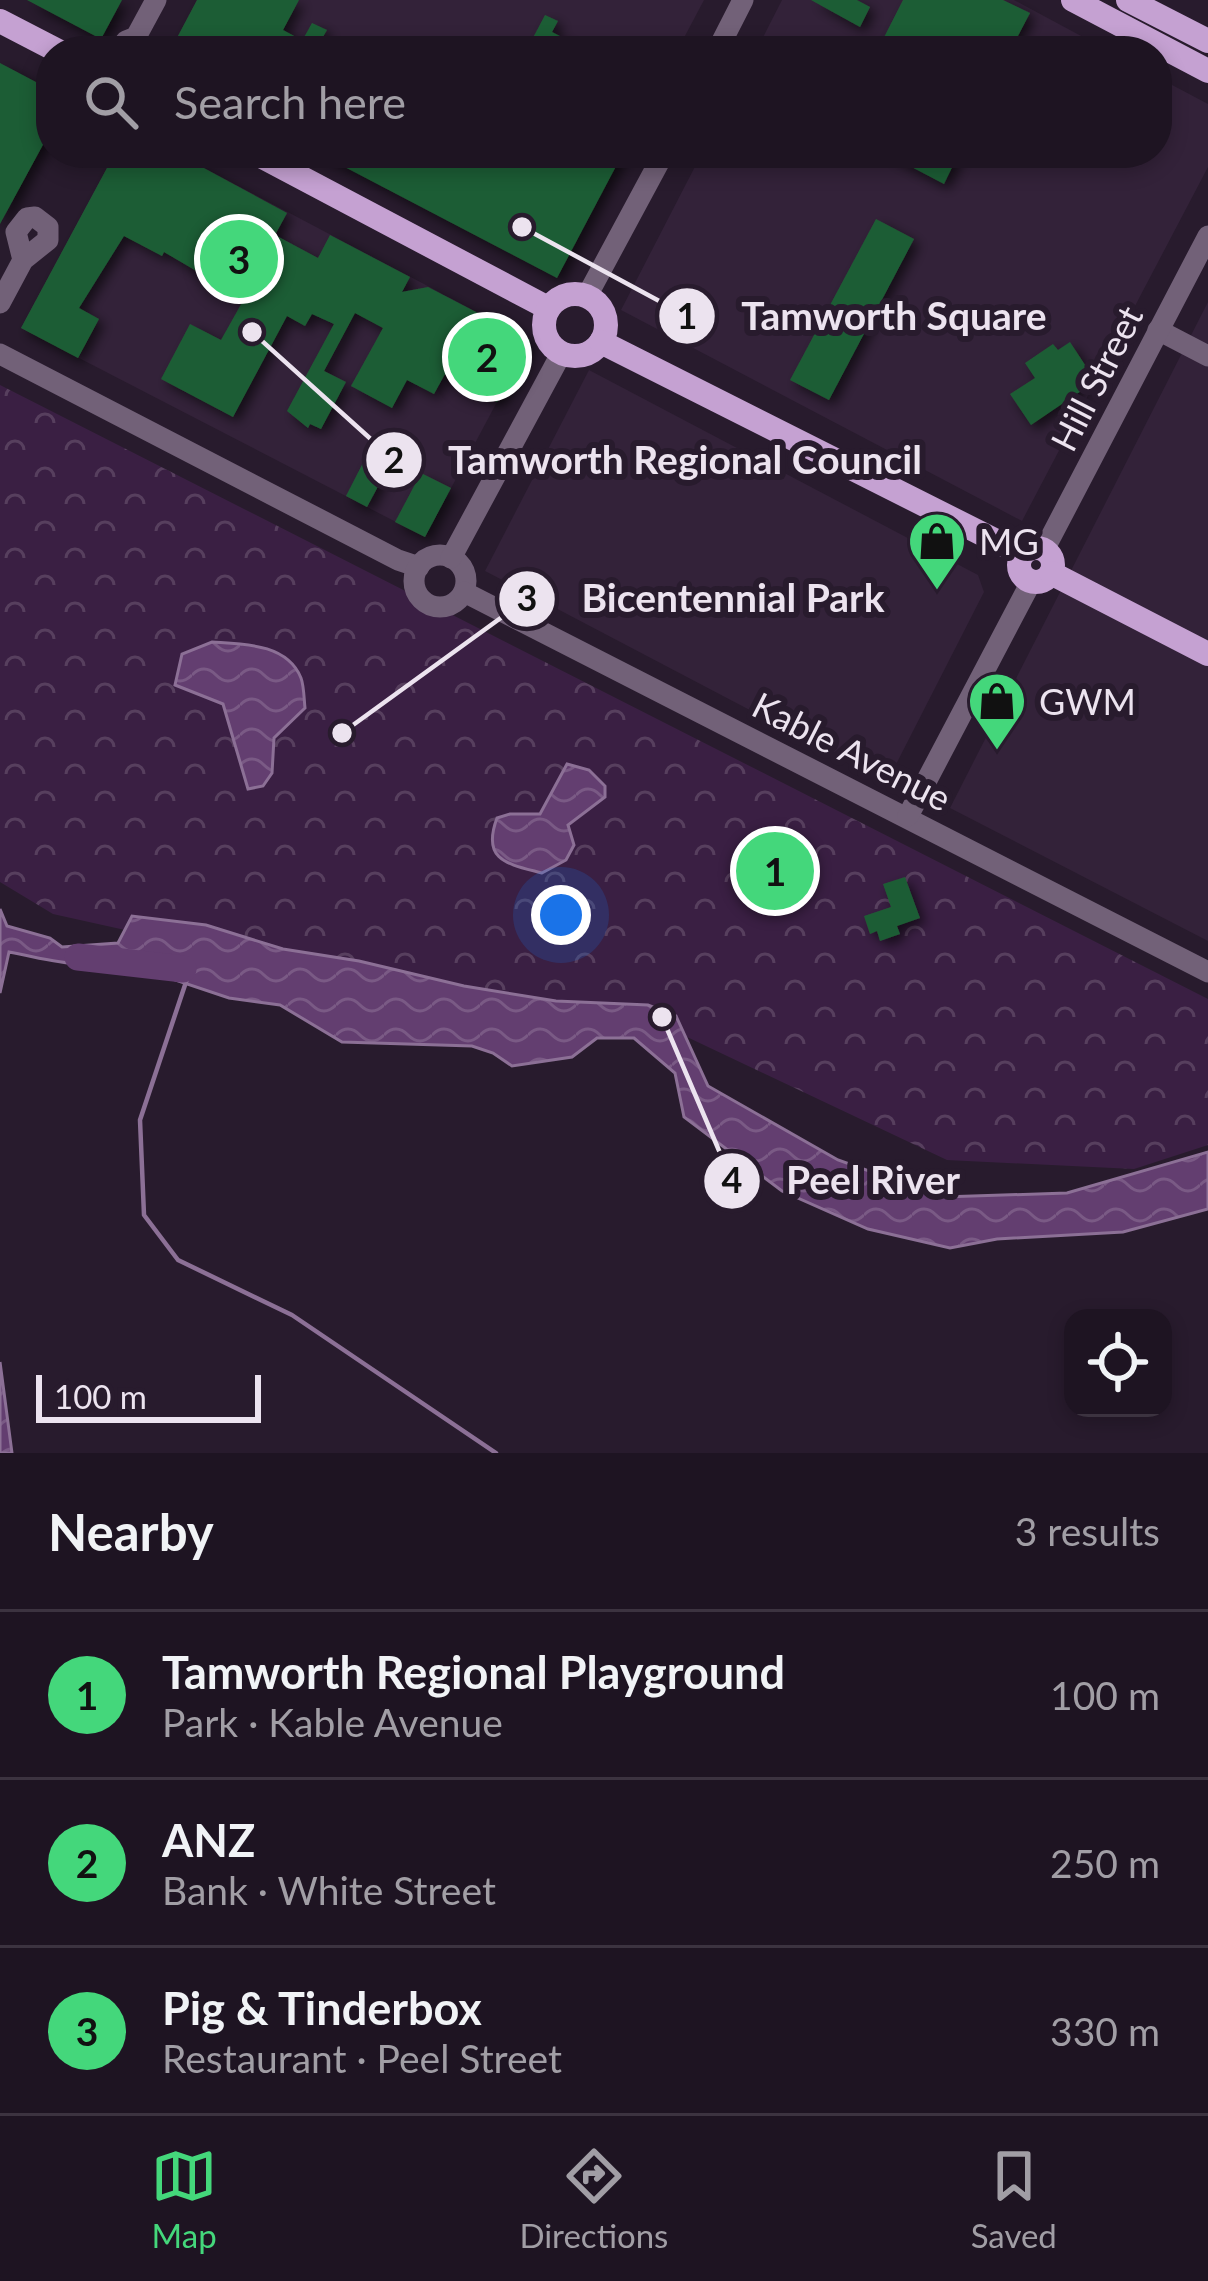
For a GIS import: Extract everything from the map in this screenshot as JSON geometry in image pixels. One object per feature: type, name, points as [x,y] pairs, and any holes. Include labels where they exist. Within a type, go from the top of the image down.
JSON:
[{"type":"main road","points":[[1072,0],[1141,36]]},
{"type":"main road","points":[[1128,0],[1208,41]]},
{"type":"main road","points":[[0,21],[36,40]]},
{"type":"main road","points":[[1172,52],[1208,71]]},
{"type":"main road","points":[[283,168],[548,308]]},
{"type":"main road","points":[[566,295],[587,296],[606,319],[602,342],[585,354],[561,354],[546,337],[548,308],[566,295]]},
{"type":"main road","points":[[602,342],[1208,654]]},
{"type":"street","points":[[136,36],[156,0]]},
{"type":"street","points":[[725,36],[743,0]]},
{"type":"street","points":[[587,296],[656,168]]},
{"type":"street","name":"Hill Street","points":[[908,816],[1208,236]]},
{"type":"street","points":[[0,303],[23,260]]},
{"type":"street","points":[[1158,330],[1208,356]]},
{"type":"street","points":[[0,354],[419,567]]},
{"type":"street","points":[[451,558],[561,354]]},
{"type":"street","points":[[434,556],[451,558],[463,568],[464,592],[445,607],[428,604],[416,591],[419,567],[434,556]]},
{"type":"street","name":"Kable Avenue","points":[[464,592],[1208,972]]},
{"type":"shaded area","points":[[197,0],[704,0],[685,36],[178,36]]},
{"type":"shaded area","points":[[782,0],[1014,0],[1081,36],[764,36]]},
{"type":"shaded area","points":[[1172,85],[1208,104],[1208,167],[1022,521],[621,310],[694,168],[1172,168]]},
{"type":"shaded area","points":[[107,168],[204,168],[530,340],[425,537],[21,328]]},
{"type":"shaded area","points":[[1208,302],[1208,941],[950,808]]},
{"type":"shaded area","points":[[589,370],[978,575],[984,592],[887,782],[485,571]]},
{"type":"green space","points":[[0,385],[1208,999],[1208,1145],[1134,1169],[947,1160],[647,1018],[545,1023],[53,914],[0,882]]},
{"type":"water","points":[[212,642],[275,652],[301,678],[305,708],[274,738],[272,773],[263,786],[248,789],[223,704],[175,685],[182,654]]},
{"type":"water","points":[[567,764],[589,770],[605,786],[605,797],[568,825],[574,845],[566,860],[542,873],[501,858],[493,843],[497,818],[540,814]]},
{"type":"water","points":[[0,909],[7,926],[50,938],[62,947],[118,943],[132,916],[206,925],[283,949],[464,986],[556,1001],[648,1005],[676,1016],[708,1086],[838,1160],[942,1197],[1067,1193],[1208,1152],[1208,1209],[1123,1232],[997,1239],[950,1248],[868,1229],[782,1191],[684,1117],[675,1073],[634,1038],[597,1038],[572,1057],[512,1066],[472,1046],[342,1042],[280,1005],[229,998],[169,978],[126,951],[84,964],[9,952],[0,993]]},
{"type":"water","points":[[0,1362],[12,1453],[0,1453]]},
{"type":"building","points":[[27,0],[122,0],[103,36]]},
{"type":"building","points":[[197,0],[299,0],[283,30],[294,36],[178,36]]},
{"type":"building","points":[[811,0],[857,0],[870,7],[860,27]]},
{"type":"building","points":[[903,0],[1003,0],[1030,13],[1018,36],[885,36]]},
{"type":"building","points":[[545,15],[558,21],[552,32],[560,36],[534,36]]},
{"type":"building","points":[[312,23],[327,30],[324,36],[305,36]]},
{"type":"building","points":[[0,63],[36,82],[36,158],[0,224]]},
{"type":"building","points":[[107,168],[204,168],[287,213],[275,235],[318,258],[330,235],[410,277],[402,292],[428,287],[530,340],[497,402],[445,374],[434,394],[407,380],[392,408],[351,386],[383,328],[355,313],[324,371],[346,382],[321,429],[310,424],[308,428],[287,411],[334,324],[312,314],[305,326],[287,316],[233,417],[161,379],[190,324],[221,340],[244,299],[164,252],[162,256],[124,236],[79,308],[99,319],[78,358],[21,328]]},
{"type":"building","points":[[347,168],[615,168],[557,278]]},
{"type":"building","points":[[914,168],[952,168],[944,184]]},
{"type":"building","points":[[876,219],[914,239],[829,400],[790,380]]},
{"type":"building","points":[[1070,342],[1089,371],[1077,379],[1084,389],[1031,425],[1010,394],[1035,378],[1025,363],[1053,344],[1058,350]]},
{"type":"building","points":[[367,455],[389,466],[367,507],[346,496]]},
{"type":"building","points":[[421,473],[451,488],[425,537],[395,522]]},
{"type":"building","points":[[905,877],[920,918],[897,926],[900,934],[880,941],[877,931],[870,934],[864,916],[891,907],[883,884]]},
{"type":"waterway","points":[[78,957],[183,969]]},
{"type":"waterway","points":[[187,979],[140,1120],[144,1215],[178,1260],[292,1315],[496,1453]]},
{"type":"place","name":"Tamworth Square","points":[[522,227]]},
{"type":"place","name":"Pig & Tinderbox","points":[[239,259]]},
{"type":"place","name":"Tamworth Regional Council","points":[[252,332]]},
{"type":"place","name":"ANZ","points":[[487,357]]},
{"type":"place","name":"MG","points":[[937,592]]},
{"type":"place","name":"Bicentennial Park","points":[[342,733]]},
{"type":"place","name":"GWM","points":[[997,752]]},
{"type":"place","name":"Tamworth Regional Playground","points":[[775,871]]},
{"type":"place","name":"Peel River","points":[[662,1017]]}]
